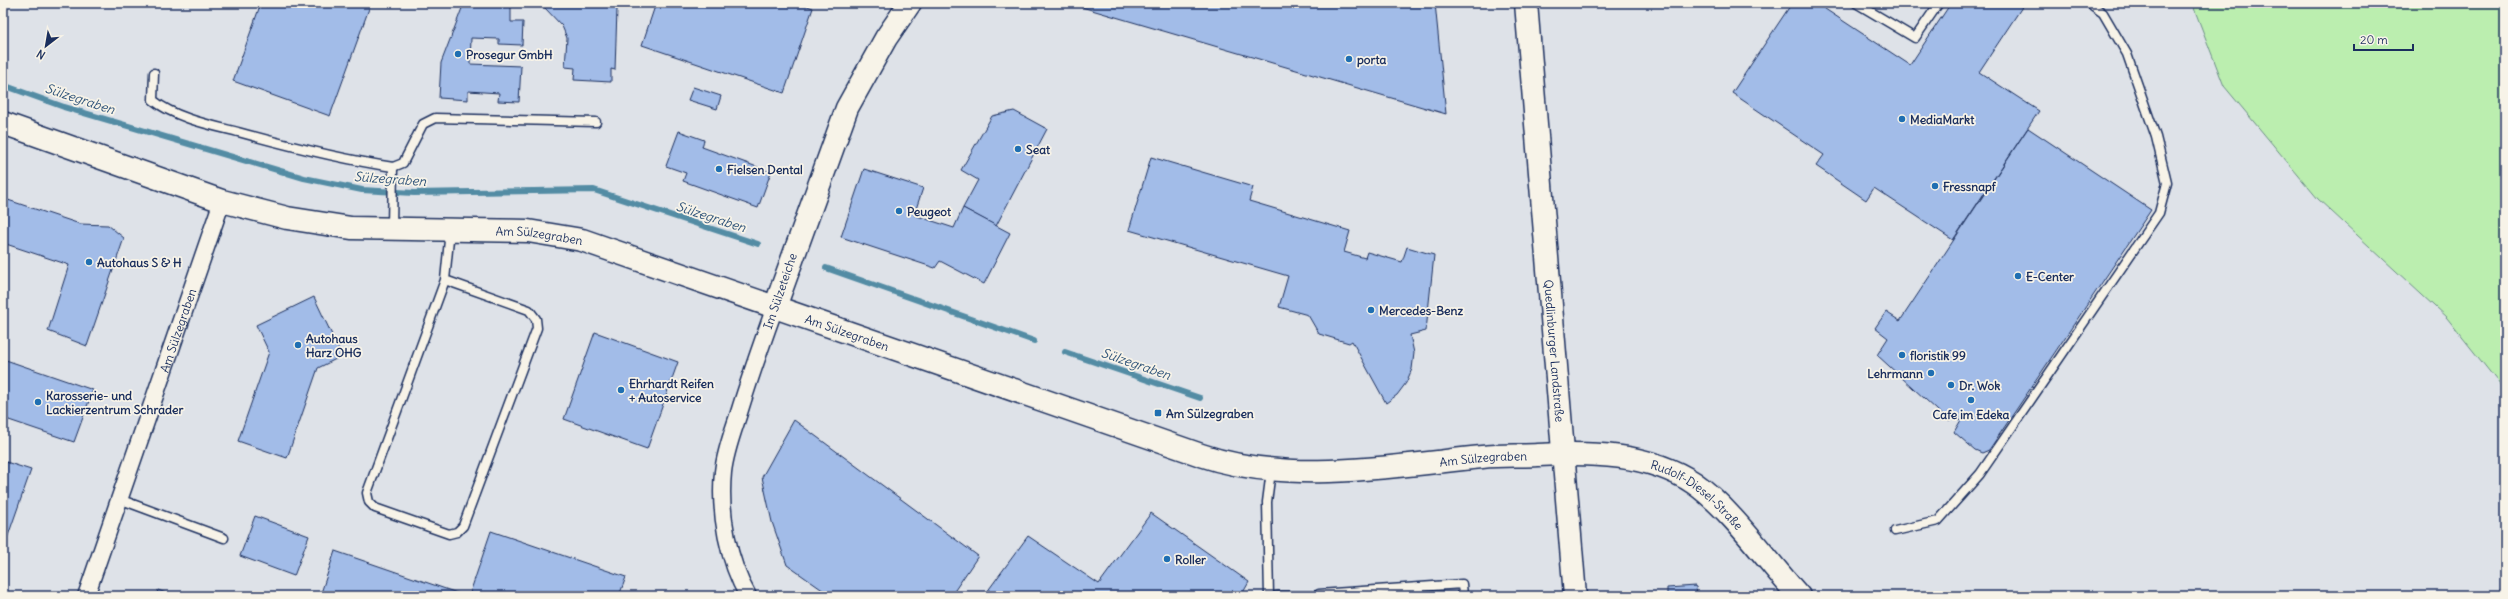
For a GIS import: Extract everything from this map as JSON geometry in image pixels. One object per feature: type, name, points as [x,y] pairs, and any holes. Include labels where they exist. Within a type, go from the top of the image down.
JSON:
[{"type":"street","name":"Im Sülzeteiche","points":[[748,596],[740,582],[731,554],[723,499],[723,472],[738,416],[775,307],[847,108],[886,38],[910,3]]},
{"type":"street","name":"Quedlinburger Landstraße","points":[[1526,3],[1533,106],[1575,596]]},
{"type":"street","name":"Am Sülzegraben","points":[[3,124],[222,201],[287,218],[351,228],[528,231],[582,240],[1213,459],[1244,467],[1271,470],[1314,470],[1485,456],[1563,454]]},
{"type":"street","name":"Am Sülzegraben","points":[[86,596],[222,201]]},
{"type":"street","name":"Rudolf-Diesel-Straße","points":[[1563,454],[1643,460],[1668,469],[1694,483],[1718,504],[1799,596]]},
{"type":"lane","points":[[1856,3],[1915,38],[1939,3]]},
{"type":"lane","points":[[1895,532],[1938,521],[1980,474],[2159,213],[2167,183],[2156,137],[2127,54],[2103,13],[2089,3]]},
{"type":"lane","points":[[154,73],[153,100],[161,107],[206,124],[324,156],[393,167],[403,163],[423,124],[435,118],[596,122]]},
{"type":"lane","points":[[392,229],[393,167]]},
{"type":"lane","points":[[445,280],[529,310],[536,319],[537,328],[463,526],[457,532],[449,534],[375,508],[369,502],[367,493],[445,280],[450,230]]},
{"type":"lane","points":[[1270,596],[1267,502],[1271,470]]},
{"type":"lane","points":[[119,499],[224,538]]},
{"type":"lane","points":[[1277,596],[1319,595],[1462,584],[1463,596]]},
{"type":"shaded area","points":[[3,3],[618,3],[623,6],[625,3],[2192,3],[2224,86],[2318,199],[2447,318],[2505,391],[2505,596],[3,596]]},
{"type":"green space","points":[[2192,3],[2505,3],[2505,391],[2447,318],[2318,199],[2224,86]]},
{"type":"building","points":[[261,3],[371,3],[330,116],[233,81]]},
{"type":"building","name":"Prosegur GmbH","points":[[464,3],[511,3],[511,22],[523,22],[522,45],[499,44],[499,39],[471,38],[470,64],[521,66],[519,102],[498,101],[499,93],[468,91],[468,100],[439,98],[441,63]]},
{"type":"building","name":"Prosegur GmbH","points":[[534,3],[609,3],[617,9],[615,70],[611,69],[611,82],[574,80],[575,68],[565,67],[567,38],[562,26],[545,8]]},
{"type":"building","points":[[656,3],[799,3],[813,8],[784,93],[642,45]]},
{"type":"building","name":"porta","points":[[1068,3],[1435,3],[1446,114]]},
{"type":"building","name":"MediaMarkt","points":[[1792,3],[1816,3],[1910,65],[1951,3],[2015,3],[2022,7],[1979,72],[2039,111],[1953,240],[1874,188],[1866,200],[1816,166],[1824,155],[1732,93]]},
{"type":"building","points":[[693,87],[721,96],[717,109],[688,100]]},
{"type":"building","points":[[1014,111],[1047,129],[996,226],[963,208],[978,180],[961,170],[992,116]]},
{"type":"building","name":"E-Center","points":[[2028,128],[2151,210],[1989,450],[1982,453],[1975,450],[1954,432],[1961,420],[1953,416],[1949,421],[1877,355],[1888,338],[1875,328],[1886,312],[1900,321]]},
{"type":"building","name":"Fielsen Dental","points":[[679,131],[704,140],[702,147],[771,172],[758,208],[683,181],[686,173],[666,166]]},
{"type":"building","points":[[1151,157],[1253,187],[1249,201],[1350,231],[1344,252],[1365,258],[1367,252],[1402,262],[1407,247],[1434,255],[1426,331],[1410,335],[1414,353],[1412,369],[1406,383],[1397,395],[1386,403],[1352,341],[1349,343],[1319,334],[1308,315],[1279,307],[1288,276],[1129,230]]},
{"type":"building","points":[[864,169],[923,188],[914,215],[954,228],[963,208],[1010,233],[984,284],[940,261],[935,268],[841,237]]},
{"type":"building","points":[[8,200],[80,224],[108,225],[124,238],[87,346],[48,331],[69,265],[3,243],[3,215]]},
{"type":"building","points":[[314,297],[342,356],[318,368],[287,458],[238,441],[269,352],[256,325]]},
{"type":"building","name":"Ehrhardt Reifen + Autoservice","points":[[595,332],[678,362],[647,449],[564,419]]},
{"type":"building","points":[[3,359],[93,390],[74,442],[3,418]]},
{"type":"building","points":[[794,420],[978,556],[951,596],[831,596],[787,565],[772,522],[762,477]]},
{"type":"building","points":[[3,461],[31,470],[3,550]]},
{"type":"building","name":"Roller","points":[[1151,513],[1249,582],[1241,596],[984,596],[1028,536],[1099,584]]},
{"type":"building","points":[[255,516],[309,536],[294,576],[240,556]]},
{"type":"building","points":[[491,531],[626,577],[619,596],[469,596]]},
{"type":"building","points":[[335,551],[466,596],[320,596]]},
{"type":"building","points":[[1696,586],[1697,596],[1667,596],[1667,588]]},
{"type":"building","points":[[158,590],[174,596],[156,596]]},
{"type":"waterway","name":"Sülzegraben","points":[[3,85],[64,107],[304,178],[362,190],[414,193],[594,190],[758,244]]},
{"type":"waterway","name":"Sülzegraben","points":[[826,268],[1034,341]]},
{"type":"waterway","name":"Sülzegraben","points":[[1065,352],[1200,398]]},
{"type":"place","name":"Prosegur GmbH","points":[[458,54]]},
{"type":"place","name":"porta","points":[[1349,59]]},
{"type":"place","name":"MediaMarkt","points":[[1902,119]]},
{"type":"place","name":"Seat","points":[[1018,149]]},
{"type":"place","name":"Fielsen Dental","points":[[719,169]]},
{"type":"place","name":"Fressnapf","points":[[1935,186]]},
{"type":"place","name":"Peugeot","points":[[899,211]]},
{"type":"place","name":"Autohaus S & H","points":[[89,262]]},
{"type":"place","name":"E-Center","points":[[2018,276]]},
{"type":"place","name":"Mercedes-Benz","points":[[1371,310]]},
{"type":"place","name":"Autohaus Harz OHG","points":[[298,345]]},
{"type":"place","name":"floristik 99","points":[[1902,355]]},
{"type":"place","name":"Lehrmann","points":[[1931,373]]},
{"type":"place","name":"Dr. Wok","points":[[1951,385]]},
{"type":"place","name":"Ehrhardt Reifen + Autoservice","points":[[621,390]]},
{"type":"place","name":"Cafe im Edeka","points":[[1971,400]]},
{"type":"place","name":"Karosserie- und Lackierzentrum Schrader","points":[[38,402]]},
{"type":"place","name":"Am Sülzegraben","points":[[1158,413]]},
{"type":"place","name":"Roller","points":[[1167,559]]}]
